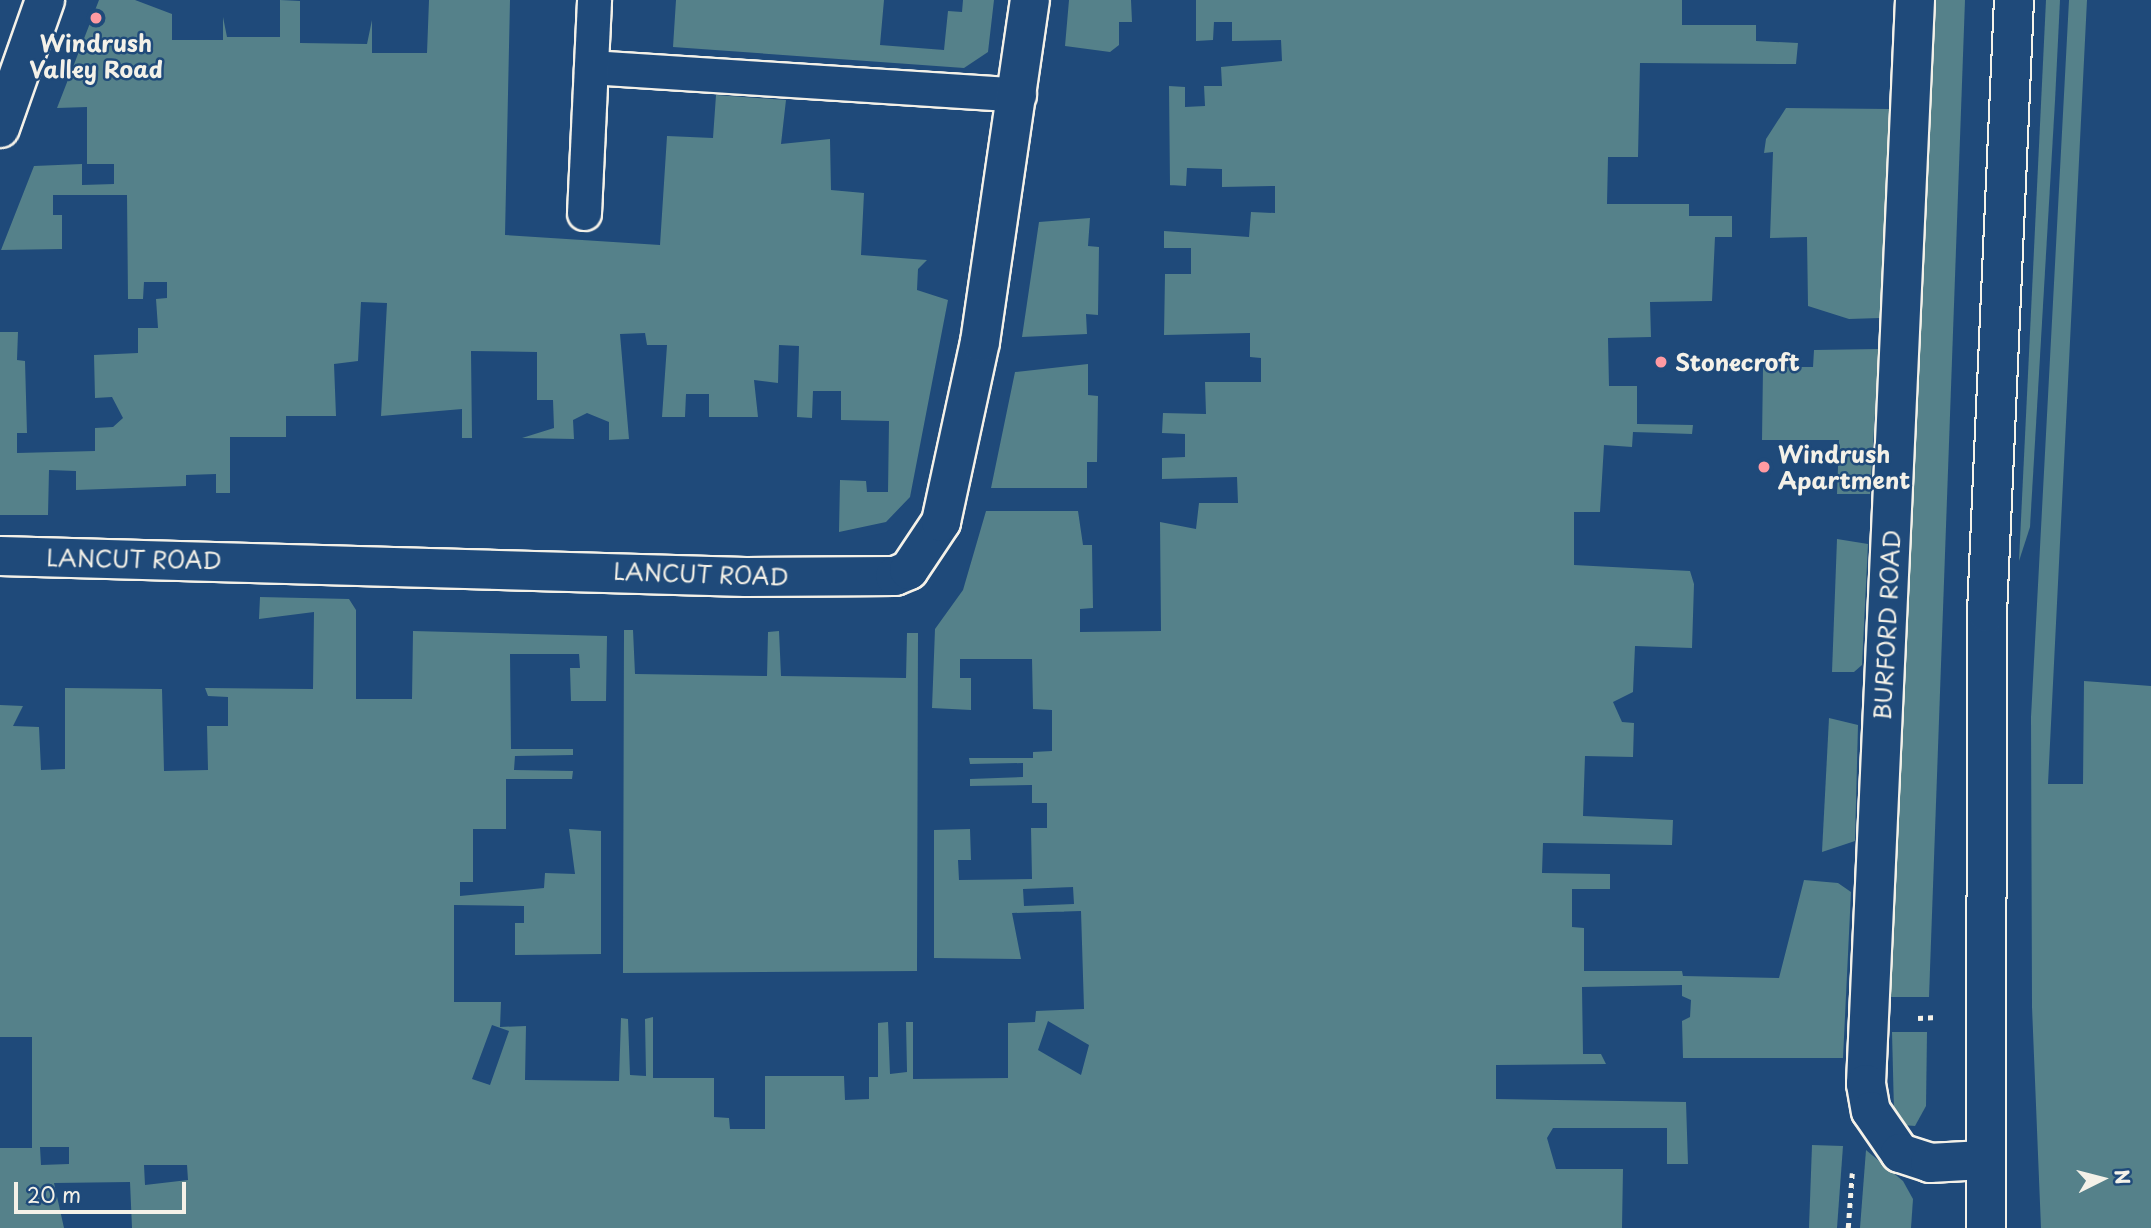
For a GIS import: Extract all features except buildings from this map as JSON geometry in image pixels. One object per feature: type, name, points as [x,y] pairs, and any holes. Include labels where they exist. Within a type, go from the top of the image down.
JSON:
[{"type":"street","points":[[0,128],[45,0]]},
{"type":"street","name":"LANCUT ROAD","points":[[0,556],[895,576],[917,561],[941,522],[980,342],[1019,95],[1030,0]]},
{"type":"street","name":"BURFORD ROAD","points":[[1915,0],[1866,1084],[1871,1111],[1900,1153],[1930,1163],[1983,1160]]},
{"type":"street","points":[[1986,1228],[1983,1160],[1987,613],[2014,0]]},
{"type":"lane","points":[[584,213],[594,0]]},
{"type":"lane","points":[[591,67],[1019,95]]},
{"type":"green space","points":[[99,0],[135,0],[172,14],[172,40],[223,40],[223,17],[227,37],[280,37],[280,0],[300,1],[300,43],[367,44],[372,20],[372,53],[427,53],[429,0],[510,0],[505,235],[660,245],[667,136],[713,138],[716,95],[786,100],[781,144],[830,139],[831,190],[864,193],[861,255],[927,260],[918,269],[917,290],[948,300],[910,497],[886,522],[839,532],[840,480],[866,481],[867,492],[888,492],[889,421],[841,420],[841,391],[813,391],[812,418],[797,417],[799,346],[779,345],[778,383],[754,380],[758,417],[709,417],[709,394],[686,394],[685,417],[662,417],[667,345],[647,345],[645,333],[620,334],[629,439],[609,440],[609,422],[587,413],[573,420],[574,439],[522,438],[554,428],[553,400],[537,400],[537,352],[471,351],[472,438],[462,438],[462,409],[381,416],[387,303],[361,302],[358,361],[334,364],[336,416],[286,416],[286,437],[230,437],[230,493],[216,493],[216,474],[186,475],[186,486],[76,490],[76,471],[49,470],[48,515],[0,515],[0,332],[18,332],[17,360],[25,361],[27,433],[17,433],[17,453],[95,451],[95,428],[113,427],[123,418],[112,397],[95,398],[94,355],[138,353],[138,328],[158,328],[156,299],[167,298],[167,282],[144,282],[143,299],[128,299],[127,195],[53,195],[53,215],[62,215],[62,249],[1,250],[34,166],[82,164],[82,185],[114,184],[114,164],[87,164],[87,107],[57,108]]},
{"type":"green space","points":[[676,0],[884,0],[880,45],[944,50],[948,11],[962,12],[963,0],[994,0],[988,52],[964,68],[673,47]]},
{"type":"green space","points":[[1069,0],[1131,0],[1132,22],[1119,22],[1119,45],[1110,52],[1065,46]]},
{"type":"green space","points":[[1196,0],[1682,0],[1682,25],[1756,25],[1756,41],[1798,43],[1796,64],[1640,63],[1638,157],[1608,157],[1607,204],[1689,204],[1689,216],[1732,216],[1732,237],[1715,237],[1712,301],[1650,302],[1651,337],[1608,338],[1609,386],[1637,386],[1637,424],[1693,425],[1692,434],[1633,432],[1632,447],[1604,445],[1600,512],[1574,512],[1574,565],[1690,571],[1694,584],[1692,648],[1635,646],[1633,692],[1613,702],[1622,722],[1634,723],[1633,757],[1585,756],[1583,816],[1673,820],[1672,845],[1543,843],[1542,873],[1610,874],[1610,889],[1572,889],[1572,927],[1584,928],[1584,971],[1682,971],[1683,976],[1779,978],[1804,880],[1838,883],[1851,892],[1843,1058],[1683,1058],[1682,1021],[1690,1017],[1691,1000],[1682,996],[1682,985],[1582,987],[1583,1054],[1601,1054],[1606,1064],[1496,1065],[1496,1099],[1686,1102],[1688,1164],[1667,1164],[1667,1128],[1553,1128],[1547,1138],[1556,1169],[1623,1169],[1622,1228],[132,1228],[130,1182],[54,1183],[64,1228],[0,1228],[0,1148],[32,1148],[32,1037],[0,1037],[0,705],[23,706],[13,726],[39,727],[41,770],[65,769],[65,688],[162,689],[164,771],[208,770],[207,726],[228,726],[228,697],[208,696],[205,688],[313,689],[314,612],[259,619],[260,597],[349,599],[356,610],[356,699],[412,699],[413,631],[607,636],[606,701],[571,701],[570,668],[580,668],[579,654],[510,654],[511,749],[573,749],[573,755],[515,756],[514,770],[573,771],[572,779],[506,779],[506,829],[473,829],[473,882],[460,882],[460,896],[544,888],[545,873],[575,874],[569,829],[601,831],[601,954],[515,955],[515,923],[524,923],[524,906],[454,905],[454,1002],[501,1002],[500,1027],[526,1026],[525,1080],[619,1081],[621,1018],[628,1019],[630,1075],[646,1076],[645,1019],[653,1017],[653,1078],[714,1078],[714,1117],[729,1118],[730,1129],[765,1129],[765,1076],[844,1076],[845,1100],[869,1099],[869,1077],[878,1077],[878,1023],[888,1022],[890,1074],[907,1072],[906,1022],[913,1022],[913,1079],[1008,1078],[1008,1023],[1035,1022],[1036,1011],[1084,1009],[1081,911],[1012,913],[1021,959],[934,958],[934,830],[970,829],[971,860],[958,860],[959,880],[1032,879],[1031,828],[1047,828],[1047,803],[1032,803],[1032,785],[970,786],[970,779],[1023,777],[1023,763],[970,764],[969,758],[1033,758],[1033,752],[1052,751],[1052,710],[1033,709],[1032,659],[960,659],[960,678],[971,678],[971,710],[932,708],[935,629],[963,590],[986,511],[1078,511],[1083,545],[1092,545],[1093,608],[1080,609],[1080,632],[1161,631],[1160,522],[1196,529],[1199,503],[1238,503],[1237,477],[1162,479],[1162,458],[1185,457],[1185,434],[1162,433],[1163,413],[1206,414],[1205,382],[1261,382],[1261,358],[1250,357],[1250,333],[1164,335],[1165,274],[1191,274],[1191,248],[1164,248],[1164,231],[1249,237],[1251,212],[1275,213],[1275,186],[1222,187],[1222,169],[1187,168],[1186,186],[1170,185],[1169,86],[1185,87],[1185,107],[1205,106],[1204,86],[1222,86],[1221,67],[1282,61],[1281,40],[1232,41],[1232,22],[1214,22],[1213,40],[1196,41]],"holes":[[[1073,887],[1074,904],[1024,906],[1023,889]],[[1048,1021],[1089,1045],[1081,1075],[1038,1050]],[[492,1025],[509,1031],[490,1085],[472,1079]],[[40,1147],[69,1147],[69,1164],[41,1165]],[[144,1165],[187,1165],[188,1180],[145,1185]]]},
{"type":"green space","points":[[1936,0],[1965,0],[1929,997],[1890,997]]},
{"type":"green space","points":[[2046,0],[2060,0],[2030,527],[2019,561]]},
{"type":"green space","points":[[2069,0],[2087,0],[2048,784],[2083,784],[2084,681],[2151,686],[2151,1228],[2041,1228],[2032,1007],[2031,717]]},
{"type":"green space","points":[[1786,108],[1889,109],[1880,318],[1849,319],[1808,306],[1807,237],[1770,238],[1773,152],[1764,153],[1766,139]]},
{"type":"green space","points":[[1090,218],[1088,246],[1099,247],[1098,315],[1086,314],[1087,334],[1022,337],[1039,222]]},
{"type":"green space","points":[[1879,349],[1870,494],[1837,494],[1839,440],[1762,440],[1763,367],[1813,367],[1814,350]]},
{"type":"green space","points":[[1088,364],[1088,395],[1098,396],[1097,462],[1087,462],[1087,488],[991,488],[1015,372]]},
{"type":"green space","points":[[1837,539],[1868,544],[1862,665],[1854,672],[1832,672]]},
{"type":"green space","points":[[624,630],[633,630],[635,674],[767,676],[768,632],[779,631],[781,676],[906,678],[907,633],[918,633],[917,971],[623,973]]},
{"type":"green space","points":[[1829,718],[1858,725],[1855,841],[1822,852]]},
{"type":"green space","points":[[1892,1032],[1927,1032],[1926,1106],[1915,1126],[1903,1125],[1894,1111]]},
{"type":"green space","points":[[1812,1145],[1843,1146],[1837,1228],[1809,1228]]},
{"type":"green space","points":[[1866,1150],[1903,1181],[1913,1199],[1911,1228],[1860,1228]]},
{"type":"place","name":"Windrush Valley Road","points":[[96,18]]},
{"type":"place","name":"Stonecroft","points":[[1661,362]]},
{"type":"place","name":"Windrush Apartment","points":[[1764,467]]}]
